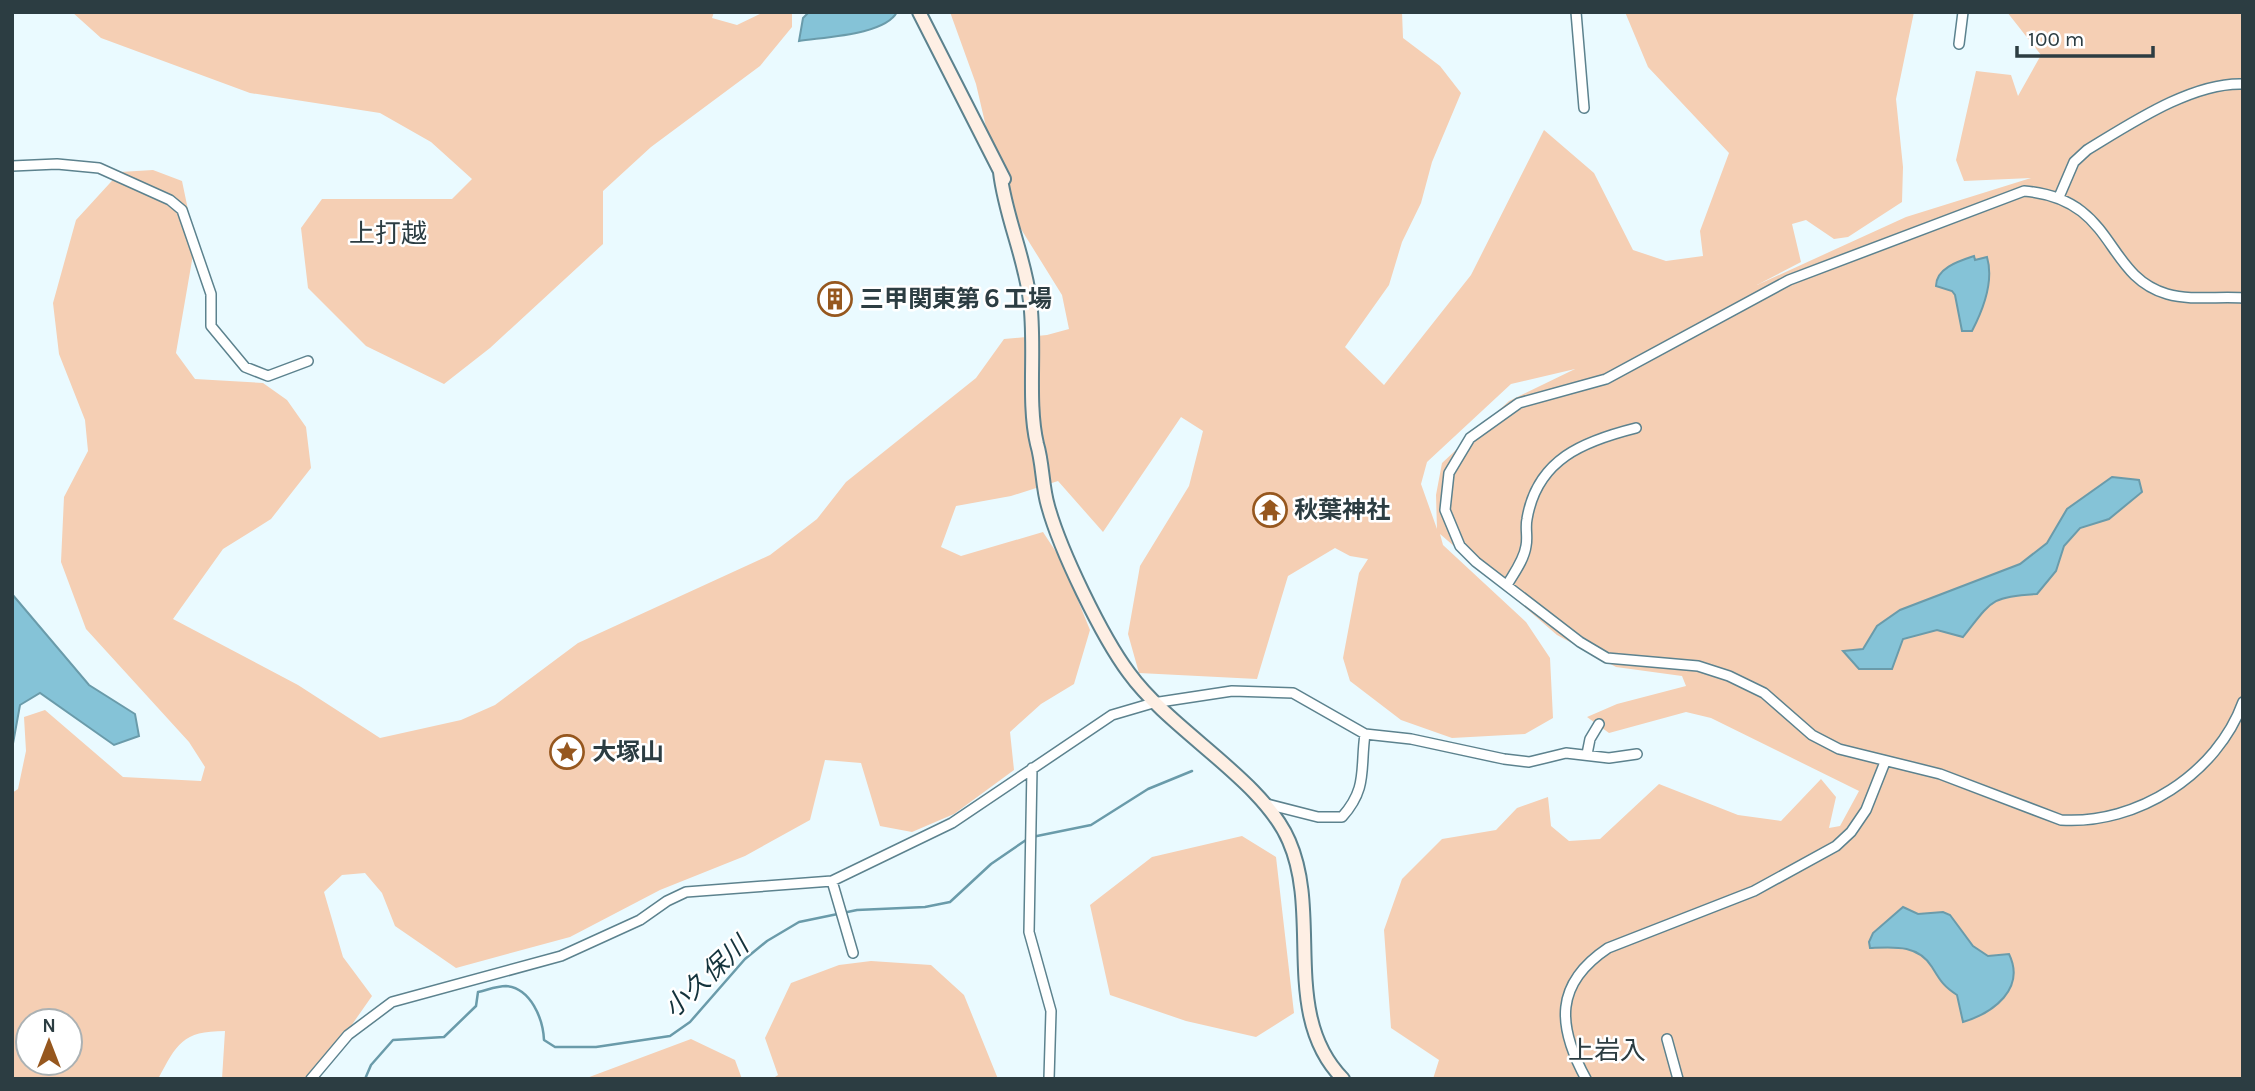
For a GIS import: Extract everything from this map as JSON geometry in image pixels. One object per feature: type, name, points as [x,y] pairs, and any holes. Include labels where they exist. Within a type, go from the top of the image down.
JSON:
[{"type":"street","points":[[919,12],[974,114],[1014,205],[1035,287],[1040,330],[1043,443],[1040,450],[1045,492],[1056,528],[1110,642],[1153,704],[1264,803],[1287,835],[1297,861],[1310,1016],[1327,1058],[1343,1079]]},
{"type":"street","points":[[1576,12],[1584,108]]},
{"type":"street","points":[[1959,44],[1963,12]]},
{"type":"street","points":[[2059,197],[2074,162],[2087,150],[2195,92],[2215,85],[2243,84]]},
{"type":"street","points":[[12,166],[57,164],[99,168],[170,200],[182,210],[211,294],[211,326],[245,366],[268,376],[308,361]]},
{"type":"street","points":[[2243,298],[2190,298],[2166,294],[2147,284],[2126,264],[2092,217],[2059,197],[2024,191],[1789,280],[1606,379],[1535,396],[1504,413],[1470,438],[1457,457],[1449,473],[1445,510],[1460,546],[1580,642],[1607,658],[1698,666],[1728,676],[1764,693],[1812,734],[1839,749],[1940,774],[2061,820],[2093,819],[2136,806],[2186,781],[2213,756],[2243,702]]},
{"type":"street","points":[[1507,585],[1524,556],[1527,520],[1539,482],[1547,471],[1580,445],[1636,428]]},
{"type":"street","points":[[311,1079],[348,1035],[392,1002],[561,956],[640,920],[667,901],[686,892],[832,881],[951,823],[1112,715],[1153,704],[1232,691],[1285,691],[1317,704],[1349,728],[1365,734],[1411,739],[1529,762],[1566,753],[1609,758],[1637,754]]},
{"type":"street","points":[[1587,754],[1590,739],[1599,724]]},
{"type":"street","points":[[1264,803],[1333,820],[1342,817],[1358,795],[1362,782],[1365,734]]},
{"type":"street","points":[[1586,1079],[1568,1042],[1564,1022],[1574,979],[1590,961],[1608,948],[1754,891],[1836,846],[1851,832],[1866,810],[1885,762]]},
{"type":"street","points":[[1032,768],[1029,932],[1051,1011],[1049,1079]]},
{"type":"street","points":[[832,881],[853,953]]},
{"type":"street","points":[[1667,1039],[1678,1079]]},
{"type":"shaded area","points":[[72,12],[714,12],[712,18],[737,25],[764,12],[792,12],[792,27],[760,66],[651,147],[603,191],[603,244],[490,348],[444,384],[366,346],[308,288],[301,228],[322,199],[452,199],[472,179],[431,142],[380,113],[250,93],[101,38]]},
{"type":"shaded area","points":[[950,12],[1402,12],[1403,38],[1440,66],[1461,93],[1432,162],[1421,203],[1402,242],[1389,285],[1345,347],[1384,385],[1471,275],[1544,130],[1594,173],[1633,250],[1666,261],[1703,256],[1700,231],[1729,153],[1648,67],[1625,12],[1914,12],[1896,99],[1903,167],[1902,202],[1848,237],[1834,239],[1806,220],[1792,224],[1801,262],[1757,285],[1906,217],[2031,178],[1964,181],[1956,160],[1976,71],[2011,75],[2018,96],[2041,55],[2007,12],[2243,12],[2243,1079],[1433,1079],[1439,1060],[1391,1028],[1384,930],[1402,879],[1442,839],[1496,830],[1517,808],[1548,797],[1551,826],[1569,841],[1600,839],[1659,784],[1738,815],[1781,821],[1821,779],[1836,797],[1829,828],[1840,826],[1859,791],[1711,718],[1686,712],[1609,733],[1587,717],[1617,704],[1686,686],[1682,676],[1616,667],[1557,635],[1440,534],[1443,545],[1526,622],[1550,658],[1553,718],[1525,734],[1452,738],[1401,720],[1350,681],[1343,658],[1359,573],[1368,559],[1350,556],[1335,548],[1288,576],[1257,679],[1139,673],[1128,634],[1140,566],[1189,486],[1203,431],[1181,417],[1103,532],[1058,481],[1011,496],[956,506],[941,547],[961,556],[1043,532],[1062,561],[1090,630],[1074,684],[1041,704],[1010,732],[1014,770],[954,814],[912,832],[880,826],[861,763],[825,760],[810,820],[745,856],[660,890],[570,937],[456,968],[395,926],[382,893],[365,873],[342,875],[324,892],[343,957],[372,996],[323,1066],[310,1079],[222,1079],[225,1031],[199,1034],[182,1042],[158,1079],[12,1079],[12,793],[18,789],[26,751],[24,717],[45,710],[123,777],[201,781],[205,767],[189,742],[86,629],[61,562],[64,497],[88,451],[85,420],[59,354],[53,303],[76,220],[120,172],[153,170],[182,181],[195,243],[176,353],[195,379],[263,383],[287,400],[306,427],[311,468],[271,519],[223,549],[173,619],[298,685],[380,738],[461,720],[495,705],[578,643],[770,555],[817,519],[846,482],[976,378],[1004,339],[1047,335],[1069,329],[1062,295],[1003,200],[976,84]],"holes":[[[1575,369],[1509,401],[1442,463],[1436,495],[1437,529],[1421,484],[1427,462],[1511,384]]]},
{"type":"shaded area","points":[[1242,836],[1276,857],[1294,1013],[1256,1037],[1186,1021],[1110,995],[1090,905],[1152,857]]},
{"type":"shaded area","points":[[871,961],[931,965],[964,995],[998,1079],[772,1079],[778,1075],[765,1038],[791,983],[839,965]]},
{"type":"shaded area","points":[[691,1039],[735,1060],[742,1079],[584,1079]]},
{"type":"water","points":[[809,12],[897,12],[880,26],[867,30],[799,41],[803,18]]},
{"type":"water","points":[[1974,256],[1975,260],[1987,257],[1988,285],[1972,331],[1962,331],[1955,295],[1952,291],[1936,286],[1944,270]]},
{"type":"water","points":[[2112,477],[2139,480],[2142,492],[2109,519],[2080,528],[2064,546],[2056,571],[2037,594],[2000,599],[1993,603],[1963,637],[1937,630],[1903,639],[1892,669],[1859,669],[1843,651],[1863,649],[1877,626],[1900,610],[2020,564],[2047,543],[2067,509]]},
{"type":"water","points":[[12,594],[89,685],[135,714],[139,736],[114,745],[40,693],[20,705],[12,749]]},
{"type":"water","points":[[1903,907],[1918,914],[1943,912],[1950,915],[1973,946],[1988,956],[2009,954],[2013,978],[2004,998],[1985,1012],[1963,1022],[1957,995],[1945,986],[1920,954],[1904,948],[1870,948],[1869,942],[1873,933]]},
{"type":"waterway","name":"小久保川","points":[[1032,837],[1091,825],[1148,789],[1192,771]]},
{"type":"waterway","name":"小久保川","points":[[365,1079],[371,1065],[393,1040],[444,1037],[476,1006],[478,992],[506,986],[515,988],[529,998],[538,1014],[544,1040],[555,1047],[596,1047],[670,1036],[690,1022],[745,959],[767,941],[799,922],[857,910],[925,907],[950,902],[991,864],[1026,840]]},
{"type":"place","name":"三甲関東第６工場","points":[[835,299]]},
{"type":"place","name":"秋葉神社","points":[[1270,510]]},
{"type":"place","name":"大塚山","points":[[567,752]]},
{"type":"district","name":"上打越","points":[[388,233]]},
{"type":"district","name":"上岩入","points":[[1607,1050]]}]
